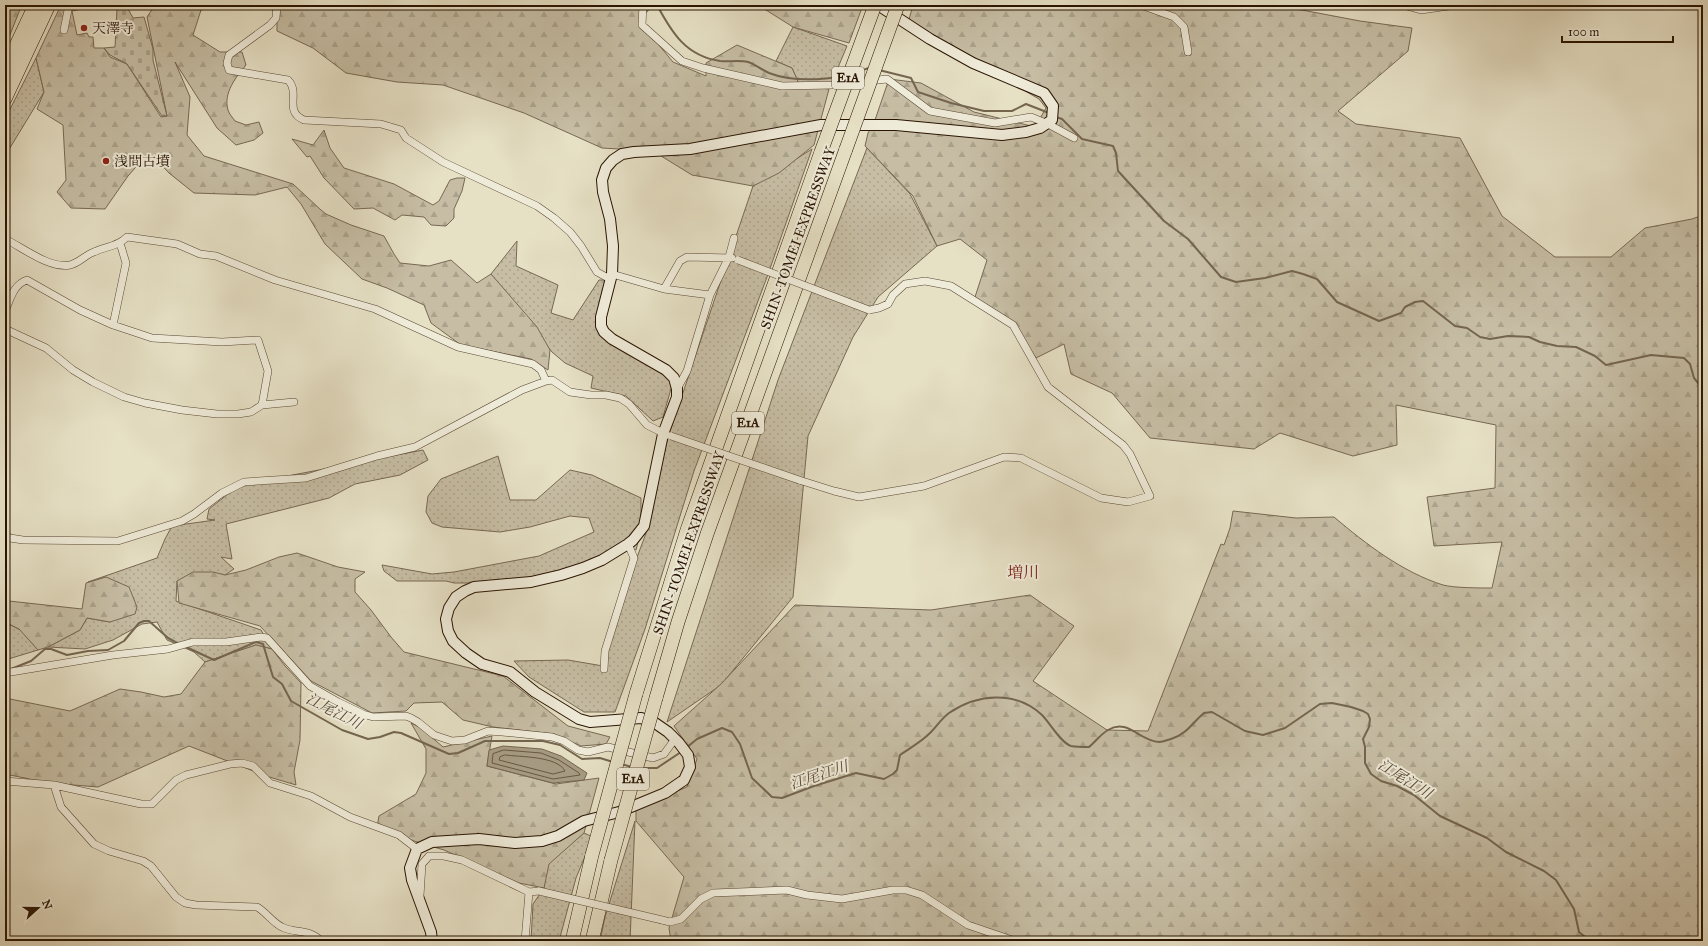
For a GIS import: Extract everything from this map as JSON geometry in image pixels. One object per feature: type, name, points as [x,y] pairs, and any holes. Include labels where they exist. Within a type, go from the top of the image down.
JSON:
[{"type":"highway","points":[[5,69],[35,5]]},
{"type":"highway","points":[[5,99],[50,5]]},
{"type":"highway","name":"SHIN-TOMEI EXPRESSWAY","points":[[572,941],[592,855],[636,694],[687,530],[821,152],[877,5]]},
{"type":"highway","name":"SHIN-TOMEI EXPRESSWAY","points":[[592,941],[611,860],[656,698],[678,622],[704,542],[898,5]]},
{"type":"street","points":[[64,30],[68,5]]},
{"type":"street","points":[[277,5],[276,18],[270,25],[229,55],[227,63],[229,70],[288,80],[291,84],[294,98],[293,110],[296,117],[304,120],[381,124],[401,130],[406,138],[443,162],[537,206],[554,218],[570,232],[597,272],[664,290],[710,295]]},
{"type":"street","points":[[643,5],[642,26],[682,61],[703,68],[782,86],[833,85],[887,79],[930,111],[995,123],[1031,117],[1050,122],[1074,138]]},
{"type":"street","points":[[432,941],[431,932],[412,880],[410,868],[417,849],[432,842],[478,839],[515,843],[542,841],[558,836],[584,821],[619,812],[658,796],[684,780],[690,767],[688,755],[675,739],[655,723],[641,718],[590,722],[579,719],[535,692],[510,672],[482,664],[466,653],[453,641],[448,631],[446,619],[449,608],[456,597],[465,591],[474,587],[531,582],[562,576],[602,560],[634,540],[644,526],[677,397],[677,389],[674,378],[666,370],[612,339],[604,332],[601,326],[601,317],[611,277],[613,246],[610,219],[603,192],[602,180],[606,168],[613,160],[622,154],[690,149],[821,125],[896,125],[1002,135],[1026,132],[1040,128],[1050,122],[1053,106],[1044,93],[973,64],[930,39],[877,5]]},
{"type":"street","points":[[1141,5],[1174,17],[1184,27],[1188,52]]},
{"type":"street","points":[[1403,5],[1421,10],[1456,5]]},
{"type":"street","points":[[5,238],[38,258],[54,263],[68,265],[93,252],[120,243],[126,237],[131,236],[177,244],[200,254],[216,256],[275,280],[375,309],[458,347],[533,364],[541,370],[546,381]]},
{"type":"street","points":[[677,389],[687,371],[710,295],[729,257],[734,238]]},
{"type":"street","points":[[113,325],[126,263],[120,243]]},
{"type":"street","points":[[5,535],[22,540],[118,541],[182,520],[194,514],[222,493],[244,482],[306,478],[377,456],[415,447],[522,390],[552,380],[570,392],[591,395],[606,395],[620,398],[629,404],[647,425],[667,435],[799,480],[834,491],[860,497],[924,486],[1004,457],[1021,458],[1101,498],[1128,502],[1150,496],[1130,454],[1122,445],[1048,387],[1013,325],[950,286],[924,281],[905,284],[893,295],[888,304],[869,310],[729,257],[686,257],[677,265],[664,290]]},
{"type":"street","points":[[5,311],[15,288],[21,282],[27,280],[80,310],[113,325],[152,338],[222,342],[258,340],[268,371],[262,405]]},
{"type":"street","points":[[5,329],[46,348],[80,374],[131,399],[182,410],[217,414],[238,414],[251,412],[262,405],[294,402]]},
{"type":"street","points":[[604,669],[605,651],[634,558],[628,544]]},
{"type":"street","points":[[5,673],[176,647],[193,642],[226,642],[261,637],[267,638],[310,686],[338,702],[373,717],[406,716],[418,722],[434,735],[452,740],[465,740],[488,731],[552,736],[564,741],[578,750],[588,752],[608,747],[653,758],[664,754],[675,739]]},
{"type":"street","points":[[5,781],[54,785],[140,804],[152,804],[176,780],[186,775],[230,764],[242,763],[253,766],[270,783],[311,796],[350,817],[399,836],[417,849]]},
{"type":"street","points":[[54,785],[61,808],[94,844],[143,861],[151,866],[176,897],[185,903],[196,905],[257,907],[265,911],[283,928],[314,934],[320,941]]},
{"type":"street","points":[[420,901],[422,864],[429,856],[444,856],[462,860],[529,892],[539,891],[670,922],[681,919],[702,899],[713,893],[787,890],[807,895],[842,899],[893,890],[906,890],[922,895],[968,925],[1015,941]]},
{"type":"street","points":[[525,941],[529,892]]},
{"type":"green space","points":[[61,5],[97,5],[72,11],[77,35],[87,33],[89,37],[93,37],[94,48],[104,48],[110,57],[127,64],[161,117],[167,116],[147,17],[155,5],[221,5],[201,10],[193,35],[220,52],[242,52],[246,65],[229,91],[227,97],[228,110],[235,121],[246,125],[259,122],[263,133],[254,140],[236,145],[217,128],[175,62],[190,97],[187,135],[204,156],[293,184],[326,214],[351,225],[384,236],[400,263],[429,266],[451,260],[477,283],[491,274],[537,327],[550,350],[548,370],[531,359],[461,345],[431,323],[424,305],[387,288],[362,279],[325,244],[301,204],[287,187],[255,195],[194,193],[169,173],[149,152],[128,176],[105,209],[71,208],[57,192],[66,180],[63,125],[37,109],[44,92],[36,58]]},
{"type":"green space","points":[[126,5],[133,18],[144,17],[153,49],[153,60],[167,116],[162,116],[127,64],[110,55],[104,48],[115,47],[117,9]]},
{"type":"green space","points":[[262,5],[653,5],[639,21],[673,62],[706,76],[706,63],[737,45],[792,68],[800,86],[829,89],[814,145],[779,173],[753,186],[692,175],[653,151],[602,148],[524,113],[443,85],[397,82],[346,73],[313,48],[277,31],[277,15],[268,6]]},
{"type":"green space","points":[[758,5],[863,5],[849,43],[793,27]]},
{"type":"green space","points":[[913,5],[1262,5],[1412,28],[1408,51],[1338,111],[1356,124],[1460,138],[1502,216],[1555,257],[1611,257],[1645,228],[1692,219],[1703,215],[1703,941],[671,941],[669,928],[684,877],[636,821],[636,808],[687,787],[697,759],[674,726],[721,684],[795,605],[931,610],[1030,595],[1074,626],[1033,681],[1107,730],[1148,731],[1221,544],[1224,545],[1230,528],[1233,511],[1296,518],[1334,517],[1372,547],[1413,573],[1448,586],[1492,588],[1502,542],[1434,546],[1427,497],[1495,488],[1496,425],[1396,405],[1397,445],[1353,456],[1280,433],[1254,449],[1150,438],[1112,393],[1071,374],[1064,344],[1036,358],[1013,325],[975,297],[987,260],[960,239],[937,246],[913,196],[865,146],[868,133],[874,123],[889,79],[921,83],[974,112],[1035,127],[1046,108],[1039,99],[908,23]]},
{"type":"green space","points":[[21,7],[5,47],[5,11]]},
{"type":"green space","points":[[793,27],[847,46],[829,89],[800,86],[792,68],[776,61]]},
{"type":"green space","points":[[36,58],[44,92],[5,156],[5,119]]},
{"type":"green space","points":[[324,130],[330,148],[344,168],[394,184],[433,205],[439,201],[450,180],[465,178],[462,191],[454,209],[454,218],[446,226],[431,225],[424,217],[402,215],[395,220],[373,208],[354,209],[324,178],[310,156],[307,157],[292,139],[313,145]]},
{"type":"green space","points":[[867,148],[910,194],[937,246],[878,297],[853,337],[808,436],[793,597],[721,685],[667,722],[778,380]]},
{"type":"green space","points":[[812,149],[767,277],[694,471],[645,629],[615,712],[584,712],[529,677],[514,661],[568,660],[603,666],[618,608],[645,536],[668,437],[753,186]]},
{"type":"green space","points":[[517,241],[516,266],[558,285],[551,313],[573,320],[599,280],[604,280],[606,296],[600,329],[674,378],[663,417],[653,421],[626,396],[591,388],[593,376],[565,363],[552,352],[491,274]]},
{"type":"green space","points":[[423,450],[428,460],[400,475],[355,484],[329,498],[226,524],[232,559],[221,557],[234,569],[225,575],[177,581],[176,601],[261,630],[272,649],[256,645],[205,662],[194,652],[167,640],[157,622],[142,624],[113,640],[85,649],[48,647],[80,630],[87,618],[110,622],[106,577],[88,582],[157,558],[172,526],[215,520],[207,519],[209,509],[232,491],[251,483]]},
{"type":"green space","points":[[498,456],[510,500],[536,500],[570,470],[592,475],[641,498],[641,530],[636,550],[624,546],[557,576],[518,583],[397,581],[384,571],[382,565],[432,574],[454,572],[539,556],[594,532],[589,518],[570,516],[530,527],[500,532],[442,527],[432,523],[426,512],[428,496],[441,479]]},
{"type":"green space","points":[[297,553],[338,567],[365,572],[355,579],[355,592],[404,652],[503,676],[568,726],[610,737],[606,744],[581,746],[554,734],[493,727],[463,720],[442,702],[414,703],[406,711],[372,713],[311,681],[260,626],[179,603],[177,581],[193,572],[213,572],[225,575],[246,570],[279,557]]},
{"type":"green space","points":[[106,577],[129,587],[137,607],[135,614],[110,622],[87,618],[80,630],[48,647],[38,650],[19,629],[5,622],[5,612],[9,601],[82,609],[86,583]]},
{"type":"green space","points":[[5,622],[22,631],[38,650],[5,660]]},
{"type":"green space","points":[[256,645],[272,649],[301,683],[300,740],[294,772],[296,785],[266,776],[189,746],[98,787],[49,783],[5,774],[5,698],[70,711],[120,689],[164,697],[181,694],[205,662]]},
{"type":"green space","points":[[411,723],[421,728],[443,747],[492,736],[487,766],[556,784],[599,778],[584,833],[549,864],[544,888],[519,883],[444,850],[414,841],[377,827],[379,816],[416,794],[426,773],[426,749]]},
{"type":"green space","points":[[635,821],[630,941],[600,941],[605,917]]},
{"type":"green space","points":[[584,833],[593,837],[576,878],[559,941],[531,941],[533,904],[544,888],[546,865]]},
{"type":"water","points":[[503,746],[542,749],[561,756],[587,773],[584,780],[553,783],[487,766],[489,750]]},
{"type":"waterway","points":[[657,5],[668,25],[681,42],[698,54],[708,58],[720,61],[748,62],[769,73],[787,78],[816,79],[845,76]]},
{"type":"waterway","points":[[856,72],[869,68]]},
{"type":"waterway","points":[[879,70],[911,78],[918,92],[951,103],[984,111],[1012,111],[1026,104],[1049,113]]},
{"type":"waterway","points":[[1056,117],[1062,119],[1082,139],[1113,146],[1116,153],[1118,171],[1164,221],[1188,239],[1221,277],[1236,282],[1265,278],[1292,271],[1317,279],[1337,302],[1379,321],[1401,313],[1405,307],[1415,302],[1423,301],[1455,326],[1467,328],[1480,337],[1490,339],[1508,336],[1529,337],[1540,342],[1557,346],[1576,347],[1595,356],[1606,365],[1651,355],[1684,358],[1690,364],[1694,378],[1703,389]]},
{"type":"waterway","name":"江尾江川","points":[[11,669],[31,661],[45,649],[51,649],[67,655],[88,651],[108,650],[124,641],[139,623],[144,621],[149,621],[168,638],[179,644]]},
{"type":"waterway","name":"江尾江川","points":[[184,646],[214,660],[256,642],[263,644],[273,677],[282,684],[291,701],[342,730],[368,739],[394,732],[401,733],[449,754],[458,753],[485,741],[543,741],[560,745],[582,759],[600,758],[613,762]]},
{"type":"waterway","name":"江尾江川","points":[[686,748],[697,739],[722,728],[732,732],[740,744],[752,778],[772,797],[782,798],[856,773],[884,779],[897,770],[900,755],[927,736],[946,715],[960,707],[984,699],[1008,698],[1020,701],[1042,715],[1067,744],[1071,746],[1083,747],[1089,747],[1105,732],[1115,727],[1128,728],[1152,741],[1165,741],[1181,735],[1204,713],[1212,712],[1245,731],[1263,735],[1285,728],[1320,704],[1332,703],[1351,707],[1368,714],[1370,719],[1369,727],[1363,739],[1365,747],[1365,763],[1371,774],[1381,781],[1397,786],[1414,795],[1440,816],[1487,838],[1506,852],[1544,871],[1556,880],[1574,909],[1579,932],[1590,941]]},
{"type":"waterway","name":"江尾江川","points":[[641,768],[657,768],[681,752]]},
{"type":"waterway","name":"江尾江川","points":[[621,764],[632,767]]},
{"type":"place","name":"天澤寺","points":[[84,28]]},
{"type":"place","name":"浅間古墳","points":[[106,161]]},
{"type":"district","name":"増川","points":[[1023,572]]}]
